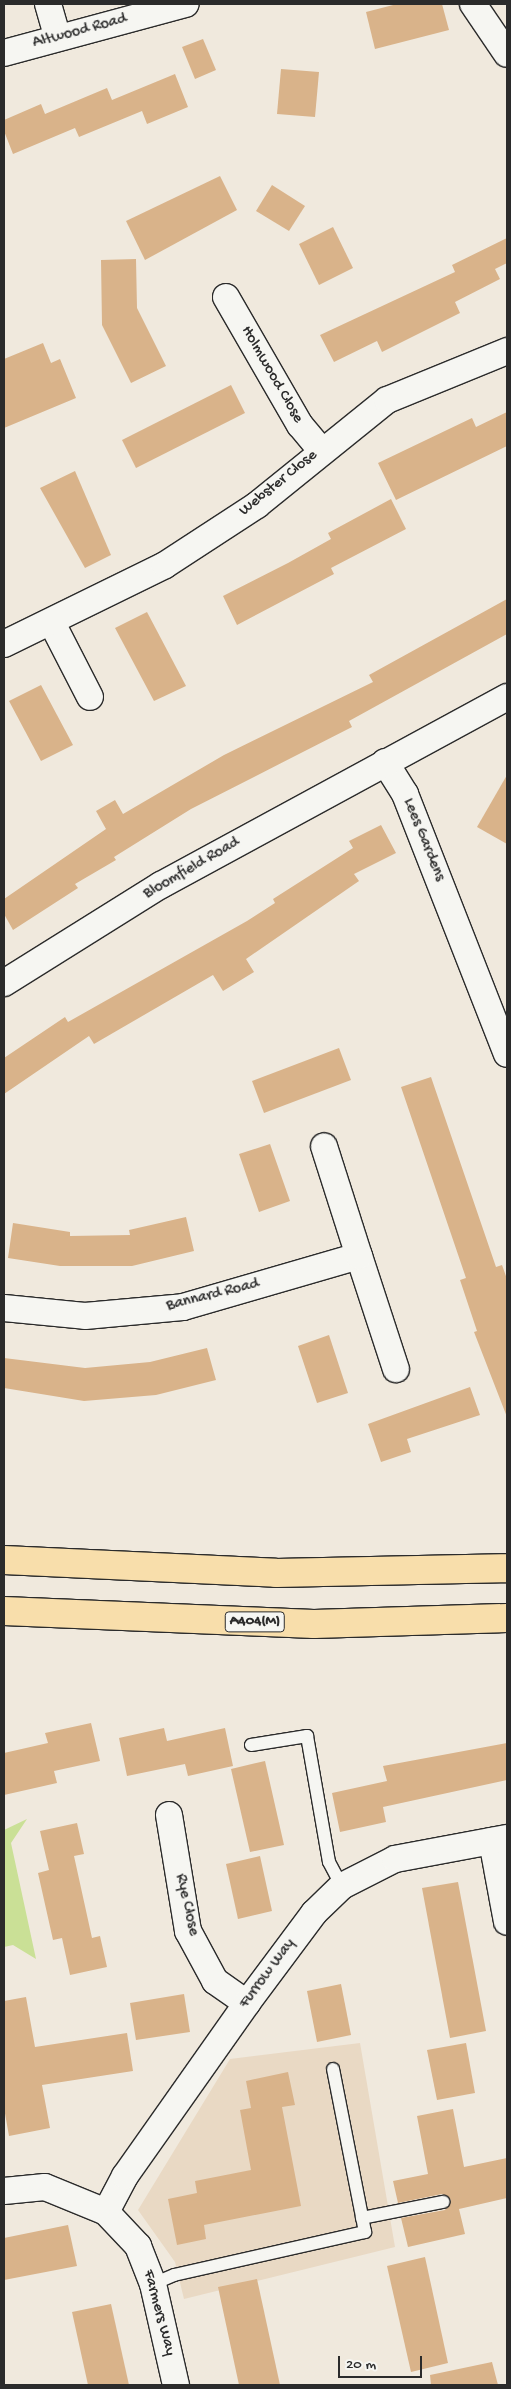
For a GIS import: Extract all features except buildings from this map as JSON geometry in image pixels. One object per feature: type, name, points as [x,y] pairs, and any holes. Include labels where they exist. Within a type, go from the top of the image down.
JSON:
[{"type":"highway","points":[[4,1560],[276,1573],[507,1568]]},
{"type":"highway","name":"A404(M)","points":[[4,1611],[304,1623],[507,1618]]},
{"type":"street","points":[[48,4],[58,38]]},
{"type":"street","name":"Altwood Road","points":[[4,53],[186,4]]},
{"type":"street","points":[[473,4],[507,54]]},
{"type":"street","name":"Holmwood Close","points":[[226,297],[300,425],[321,450]]},
{"type":"street","name":"Webster Close","points":[[4,644],[52,623],[165,565],[257,505],[321,450],[387,400],[507,351]]},
{"type":"street","points":[[52,623],[90,697]]},
{"type":"street","points":[[384,762],[507,697]]},
{"type":"street","name":"Bloomfield Road","points":[[4,984],[161,885],[384,762]]},
{"type":"street","name":"Lees Gardens","points":[[384,762],[405,794],[507,1051]]},
{"type":"street","points":[[324,1146],[396,1369]]},
{"type":"street","name":"Bannard Road","points":[[4,1308],[85,1316],[183,1307],[359,1256]]},
{"type":"street","name":"Rye Close","points":[[169,1815],[188,1931],[215,1981],[247,2003]]},
{"type":"street","points":[[499,1840],[507,1922]]},
{"type":"street","name":"Furrow Way","points":[[106,2212],[125,2176],[247,2003],[314,1913],[342,1886],[394,1859],[499,1840]]},
{"type":"street","name":"Farmers Way","points":[[4,2191],[45,2187],[106,2212],[138,2246],[153,2284],[176,2385]]},
{"type":"lane","points":[[251,1745],[307,1736],[329,1862],[342,1886]]},
{"type":"lane","points":[[153,2284],[174,2275],[365,2232],[333,2069]]},
{"type":"lane","points":[[362,2218],[443,2202]]},
{"type":"shaded area","points":[[360,2043],[395,2247],[184,2299],[175,2262],[138,2210],[230,2059]]},
{"type":"green space","points":[[27,1819],[11,1843],[36,1959],[13,1945],[4,1947],[4,1830]]}]
